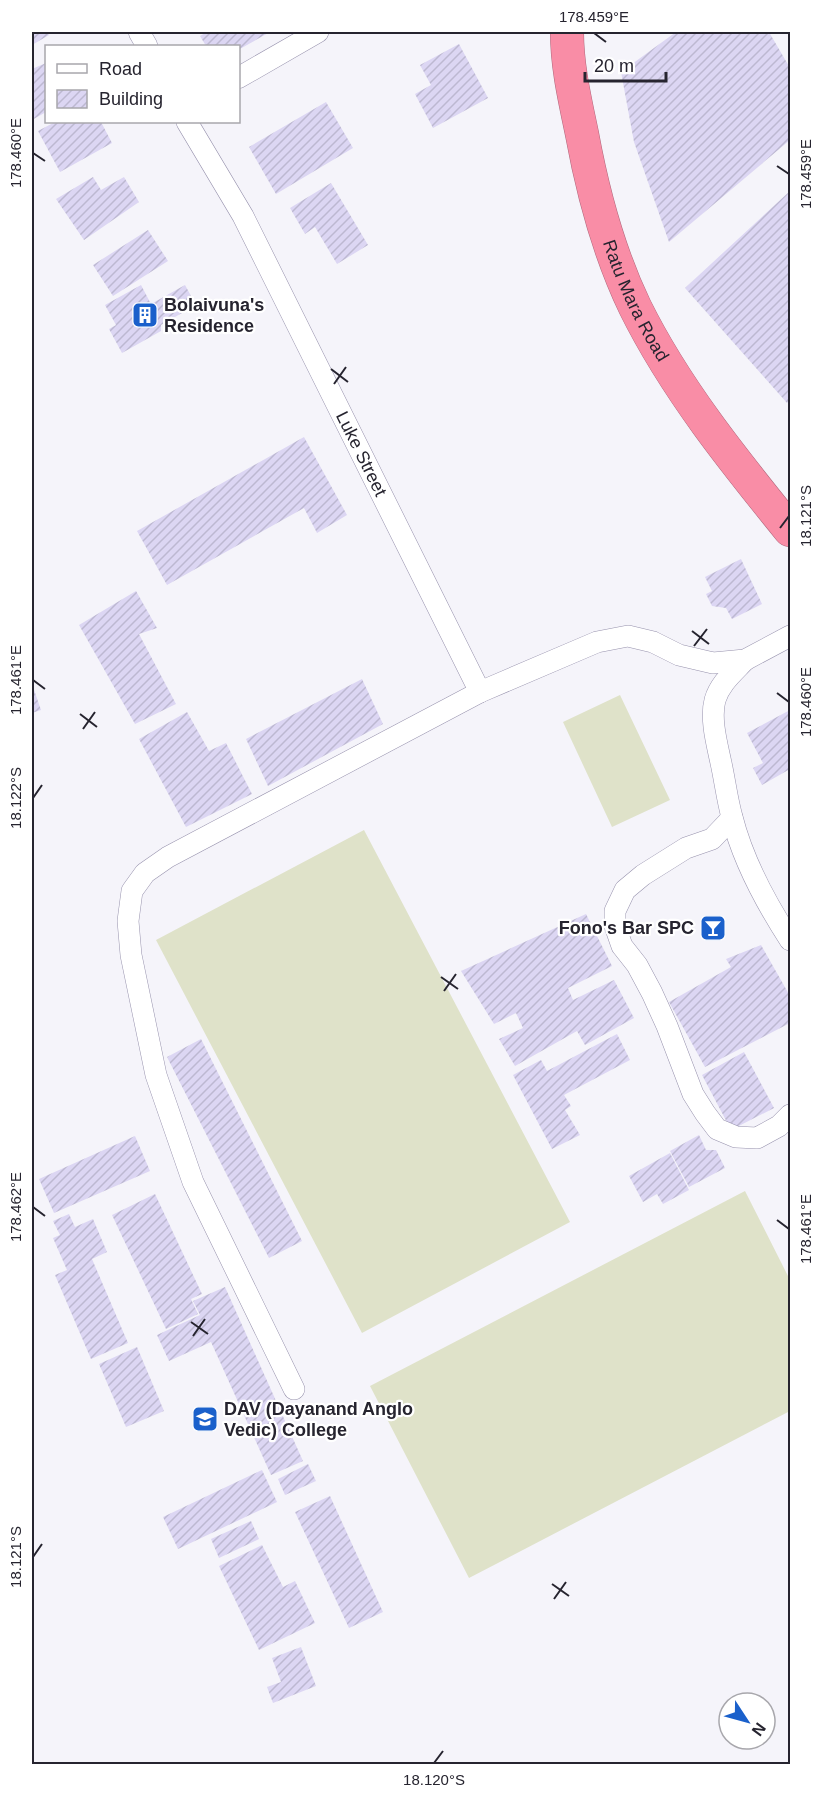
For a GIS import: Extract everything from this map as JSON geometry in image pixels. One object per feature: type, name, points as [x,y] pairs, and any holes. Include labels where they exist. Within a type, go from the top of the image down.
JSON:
[{"type":"highway","name":"Ratu Mara Road","points":[[567,32],[567,60],[593,183],[606,234],[635,307],[676,381],[790,530]]},
{"type":"street","points":[[138,32],[146,45]]},
{"type":"street","points":[[240,77],[318,32]]},
{"type":"street","name":"Luke Street","points":[[188,123],[243,216],[480,692]]},
{"type":"street","points":[[294,1389],[194,1182],[156,1075],[130,955],[128,921],[132,891],[145,873],[168,857],[480,692],[597,642],[628,636],[653,642],[679,655],[713,663],[745,660]]},
{"type":"street","points":[[790,636],[745,660],[723,683],[715,700],[714,716],[732,818],[748,862],[770,909],[790,940]]},
{"type":"street","points":[[732,818],[712,839],[686,848],[643,875],[625,890],[615,910],[615,926],[622,946],[637,965],[657,1004],[693,1094],[717,1129],[736,1137],[757,1138],[779,1126],[790,1115]]},
{"type":"green space","points":[[620,695],[670,800],[612,827],[563,722]]},
{"type":"green space","points":[[364,830],[570,1222],[362,1333],[156,940]]},
{"type":"green space","points":[[745,1191],[790,1280],[790,1411],[469,1578],[370,1386]]},
{"type":"building","points":[[32,32],[47,32],[49,35],[32,45]]},
{"type":"building","points":[[207,32],[270,32],[240,49],[240,45],[205,45],[200,36]]},
{"type":"building","points":[[676,32],[769,32],[790,68],[790,140],[669,242],[634,142],[621,72]]},
{"type":"building","points":[[459,44],[488,98],[433,128],[415,94],[431,85],[420,65]]},
{"type":"building","points":[[45,63],[45,113],[32,120],[32,69]]},
{"type":"building","points":[[326,102],[353,148],[276,194],[249,147]]},
{"type":"building","points":[[53,123],[102,123],[112,143],[60,172],[38,131]]},
{"type":"building","points":[[93,177],[101,190],[124,177],[139,202],[84,240],[56,199]]},
{"type":"building","points":[[331,183],[368,245],[337,264],[315,227],[305,234],[290,208]]},
{"type":"building","points":[[790,191],[790,400],[787,403],[685,288]]},
{"type":"building","points":[[148,230],[168,261],[113,296],[93,265]]},
{"type":"building","name":"Bolaivuna's Residence","points":[[141,285],[151,304],[185,285],[196,305],[161,325],[161,331],[122,353],[109,329],[116,325],[105,305]]},
{"type":"building","points":[[304,437],[347,515],[317,533],[304,508],[167,585],[137,531]]},
{"type":"building","points":[[741,559],[762,604],[732,619],[726,608],[712,606],[706,594],[712,591],[705,577]]},
{"type":"building","points":[[136,591],[157,628],[139,634],[176,704],[135,724],[79,625]]},
{"type":"building","points":[[362,679],[383,724],[268,786],[246,739]]},
{"type":"building","points":[[32,684],[41,710],[32,713]]},
{"type":"building","points":[[790,710],[790,769],[762,785],[753,768],[763,763],[747,733]]},
{"type":"building","points":[[187,712],[209,751],[226,743],[252,794],[186,827],[139,739]]},
{"type":"building","points":[[586,914],[612,966],[568,988],[573,1000],[614,980],[634,1018],[585,1045],[577,1031],[515,1066],[499,1039],[523,1028],[516,1013],[494,1024],[461,971]]},
{"type":"building","points":[[761,945],[790,996],[790,1023],[705,1067],[669,1002],[731,967],[726,959]]},
{"type":"building","points":[[617,1034],[630,1060],[564,1095],[571,1106],[565,1110],[580,1135],[552,1149],[513,1075],[541,1060],[547,1071]]},
{"type":"building","points":[[201,1039],[302,1241],[269,1258],[167,1057]]},
{"type":"building","points":[[744,1052],[774,1108],[731,1130],[702,1075]]},
{"type":"building","points":[[699,1135],[706,1150],[716,1150],[725,1168],[689,1187],[670,1151]]},
{"type":"building","points":[[135,1136],[150,1171],[54,1213],[39,1179]]},
{"type":"building","points":[[670,1153],[689,1190],[663,1204],[657,1194],[643,1202],[629,1176]]},
{"type":"building","points":[[155,1194],[202,1294],[191,1299],[198,1314],[166,1329],[112,1215]]},
{"type":"building","points":[[69,1214],[75,1227],[93,1219],[107,1252],[92,1259],[128,1343],[91,1359],[55,1275],[67,1270],[53,1238],[60,1235],[53,1221]]},
{"type":"building","points":[[225,1287],[303,1461],[271,1475],[211,1342],[169,1361],[157,1335],[200,1315],[193,1301]]},
{"type":"building","points":[[137,1347],[164,1411],[126,1427],[99,1364]]},
{"type":"building","points":[[308,1464],[316,1481],[285,1495],[278,1479]]},
{"type":"building","points":[[262,1470],[277,1502],[178,1549],[163,1517]]},
{"type":"building","points":[[330,1496],[383,1612],[349,1628],[295,1512]]},
{"type":"building","points":[[251,1521],[259,1539],[219,1558],[211,1539]]},
{"type":"building","points":[[262,1545],[283,1587],[295,1581],[315,1623],[259,1650],[219,1566]]},
{"type":"building","points":[[301,1647],[316,1686],[273,1703],[267,1687],[281,1682],[272,1658]]},
{"type":"place","name":"Bolaivuna's Residence","points":[[145,315]]},
{"type":"place","name":"Fono's Bar SPC","points":[[713,928]]},
{"type":"place","name":"DAV (Dayanand Anglo Vedic) College","points":[[205,1419]]}]
